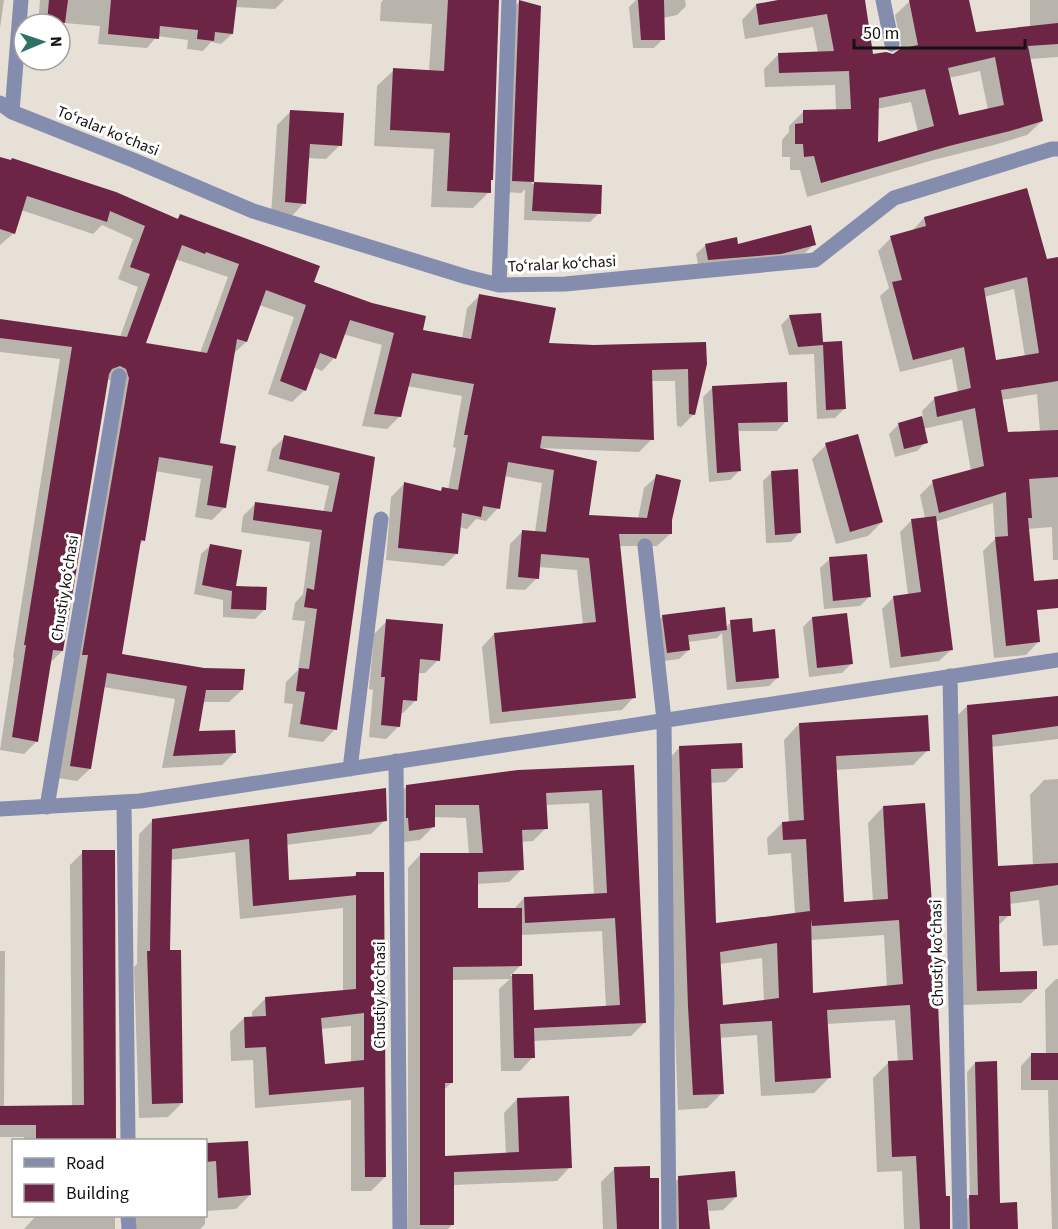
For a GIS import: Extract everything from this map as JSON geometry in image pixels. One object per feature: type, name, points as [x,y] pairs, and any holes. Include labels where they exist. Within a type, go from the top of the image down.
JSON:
[{"type":"street","points":[[6,107],[21,0]]},
{"type":"street","points":[[499,285],[509,0]]},
{"type":"street","points":[[883,0],[892,44]]},
{"type":"street","name":"Toʻralar koʻchasi","points":[[6,107],[253,211],[466,277],[499,285],[565,284],[815,260],[894,198],[1058,149]]},
{"type":"street","name":"Chustiy koʻchasi","points":[[47,807],[118,376]]},
{"type":"street","points":[[350,769],[381,519]]},
{"type":"street","points":[[645,546],[664,720],[669,1229]]},
{"type":"street","points":[[0,809],[123,802],[1058,660]]},
{"type":"street","name":"Chustiy koʻchasi","points":[[950,676],[960,1229]]},
{"type":"street","name":"Chustiy koʻchasi","points":[[396,762],[400,1229]]},
{"type":"street","points":[[123,802],[128,1139]]},
{"type":"building","points":[[49,0],[68,0],[66,12],[48,12]]},
{"type":"building","points":[[111,0],[237,0],[233,34],[215,32],[214,41],[197,39],[198,30],[160,26],[159,39],[108,34]]},
{"type":"building","points":[[448,0],[499,0],[491,193],[447,191],[450,133],[390,130],[393,68],[444,71]]},
{"type":"building","points":[[519,0],[541,6],[534,182],[512,181]]},
{"type":"building","points":[[638,0],[664,0],[665,40],[641,40]]},
{"type":"building","points":[[778,0],[865,0],[873,54],[886,52],[893,54],[900,49],[918,45],[909,0],[969,0],[976,32],[1058,23],[1058,44],[1028,46],[1043,121],[821,183],[814,156],[804,157],[803,144],[795,144],[795,124],[803,123],[803,110],[851,109],[849,71],[779,73],[778,53],[834,51],[827,14],[759,25],[756,4]],"holes":[[[995,57],[1004,105],[959,115],[948,68]],[[925,89],[934,126],[878,142],[879,98]]]},
{"type":"building","points":[[290,110],[344,113],[342,146],[310,144],[306,204],[285,202]]},
{"type":"building","points":[[0,157],[11,160],[12,158],[116,192],[178,219],[180,214],[320,266],[314,282],[372,303],[426,316],[423,330],[471,339],[479,294],[556,308],[549,343],[594,345],[706,342],[707,364],[695,415],[689,414],[688,369],[652,370],[654,440],[542,436],[540,448],[597,461],[589,515],[647,518],[656,474],[681,480],[672,520],[672,534],[619,534],[636,698],[502,712],[494,633],[596,622],[589,558],[541,554],[539,579],[518,577],[522,530],[546,532],[554,470],[508,462],[500,509],[483,506],[481,517],[462,513],[458,554],[398,548],[404,482],[441,491],[442,487],[458,490],[468,435],[464,435],[474,384],[412,373],[401,417],[374,414],[394,333],[350,320],[336,359],[320,353],[306,391],[280,381],[306,305],[266,290],[247,342],[237,339],[220,443],[236,446],[226,508],[207,505],[213,466],[159,457],[145,541],[141,540],[122,654],[204,668],[245,669],[243,690],[206,690],[199,731],[235,730],[236,753],[173,756],[187,686],[107,673],[91,769],[70,766],[88,655],[82,655],[129,378],[126,369],[120,366],[112,369],[109,374],[63,651],[53,650],[38,742],[12,737],[26,645],[24,645],[72,347],[0,338],[0,319],[127,337],[150,274],[130,267],[145,226],[110,211],[107,222],[27,196],[15,234],[0,229]],"holes":[[[182,245],[205,254],[206,252],[239,264],[207,353],[146,343]]]},
{"type":"building","points":[[534,182],[602,185],[601,214],[532,211]]},
{"type":"building","points":[[1027,188],[1047,259],[1058,257],[1058,381],[1001,390],[1008,432],[1058,430],[1058,477],[1029,479],[1032,518],[1028,518],[1034,581],[1058,579],[1058,608],[1037,610],[1040,642],[1006,646],[995,537],[1008,536],[1006,492],[939,513],[932,480],[984,466],[975,408],[937,417],[934,397],[971,388],[964,347],[913,360],[892,282],[902,280],[890,236],[926,226],[924,217]],"holes":[[[1027,277],[1039,353],[996,360],[984,288]]]},
{"type":"building","points":[[811,225],[816,245],[781,254],[708,260],[705,244],[737,237],[738,244]]},
{"type":"building","points":[[821,313],[823,342],[842,341],[846,409],[826,410],[823,345],[798,347],[789,315]]},
{"type":"building","points":[[787,382],[788,422],[738,423],[741,471],[717,473],[712,386]]},
{"type":"building","points":[[922,416],[928,443],[904,449],[898,423]]},
{"type":"building","points":[[858,434],[883,522],[850,532],[825,443]]},
{"type":"building","points":[[284,435],[375,457],[337,730],[300,724],[305,692],[296,691],[299,668],[309,669],[317,609],[304,607],[307,588],[314,590],[322,530],[253,520],[255,502],[332,512],[340,473],[279,459]]},
{"type":"building","points":[[798,469],[801,533],[775,535],[771,471]]},
{"type":"building","points":[[936,516],[953,650],[901,657],[893,596],[921,592],[911,519]]},
{"type":"building","points":[[210,544],[242,550],[236,586],[267,587],[266,610],[231,609],[232,591],[202,585]]},
{"type":"building","points":[[867,554],[871,597],[833,601],[829,557]]},
{"type":"building","points":[[725,607],[727,630],[688,635],[690,650],[667,653],[662,615]]},
{"type":"building","points":[[847,613],[853,664],[817,668],[812,617]]},
{"type":"building","points":[[752,618],[753,632],[775,629],[779,678],[736,682],[730,620]]},
{"type":"building","points":[[386,619],[443,624],[440,661],[420,659],[417,701],[403,700],[400,727],[381,725],[385,677],[381,677]]},
{"type":"building","points":[[1058,696],[1058,726],[992,735],[998,866],[1058,863],[1058,885],[1010,892],[1011,916],[999,916],[1000,972],[1037,971],[1037,989],[977,991],[967,705]]},
{"type":"building","points":[[928,715],[930,751],[836,756],[844,902],[888,899],[883,806],[925,803],[937,977],[946,1196],[950,1196],[950,1229],[920,1229],[916,1156],[892,1157],[888,1061],[913,1060],[910,1005],[827,1010],[831,1078],[775,1082],[772,1021],[720,1024],[724,1094],[693,1095],[679,746],[742,743],[743,768],[711,769],[716,923],[810,911],[806,839],[783,840],[782,822],[804,820],[799,723]],"holes":[[[811,919],[812,926],[899,920],[903,984],[813,993]],[[777,943],[779,998],[723,1005],[720,952]]]},
{"type":"building","points":[[634,765],[646,1023],[534,1028],[535,1058],[514,1058],[512,974],[533,974],[534,1010],[620,1005],[615,918],[525,923],[524,897],[607,893],[602,790],[546,793],[548,829],[522,830],[524,870],[478,872],[478,908],[522,908],[522,966],[453,967],[453,1083],[445,1083],[445,1156],[519,1152],[517,1098],[569,1096],[572,1168],[454,1172],[454,1225],[420,1225],[420,853],[483,853],[479,805],[435,805],[435,827],[409,831],[408,818],[406,818],[406,785],[518,770]]},
{"type":"building","points":[[386,788],[387,821],[287,834],[289,880],[356,876],[356,872],[384,872],[386,1177],[365,1177],[364,1087],[269,1095],[266,1047],[245,1048],[244,1017],[266,1016],[265,997],[356,989],[356,895],[253,906],[249,839],[172,849],[170,950],[181,950],[183,1103],[152,1104],[147,951],[150,951],[152,819]],"holes":[[[364,1013],[364,1060],[325,1064],[321,1018]]]},
{"type":"building","points":[[82,850],[115,850],[116,1139],[36,1139],[36,1125],[0,1125],[0,1106],[84,1105]]},
{"type":"building","points":[[1031,1053],[1058,1053],[1058,1080],[1031,1080]]},
{"type":"building","points":[[997,1061],[1000,1203],[1017,1202],[1018,1229],[970,1229],[969,1195],[978,1195],[975,1062]]},
{"type":"building","points":[[248,1141],[251,1195],[218,1198],[216,1161],[207,1162],[207,1143]]},
{"type":"building","points":[[650,1166],[650,1178],[659,1178],[659,1229],[617,1229],[614,1167]]},
{"type":"building","points":[[735,1171],[737,1197],[707,1200],[710,1229],[679,1229],[678,1176]]}]
